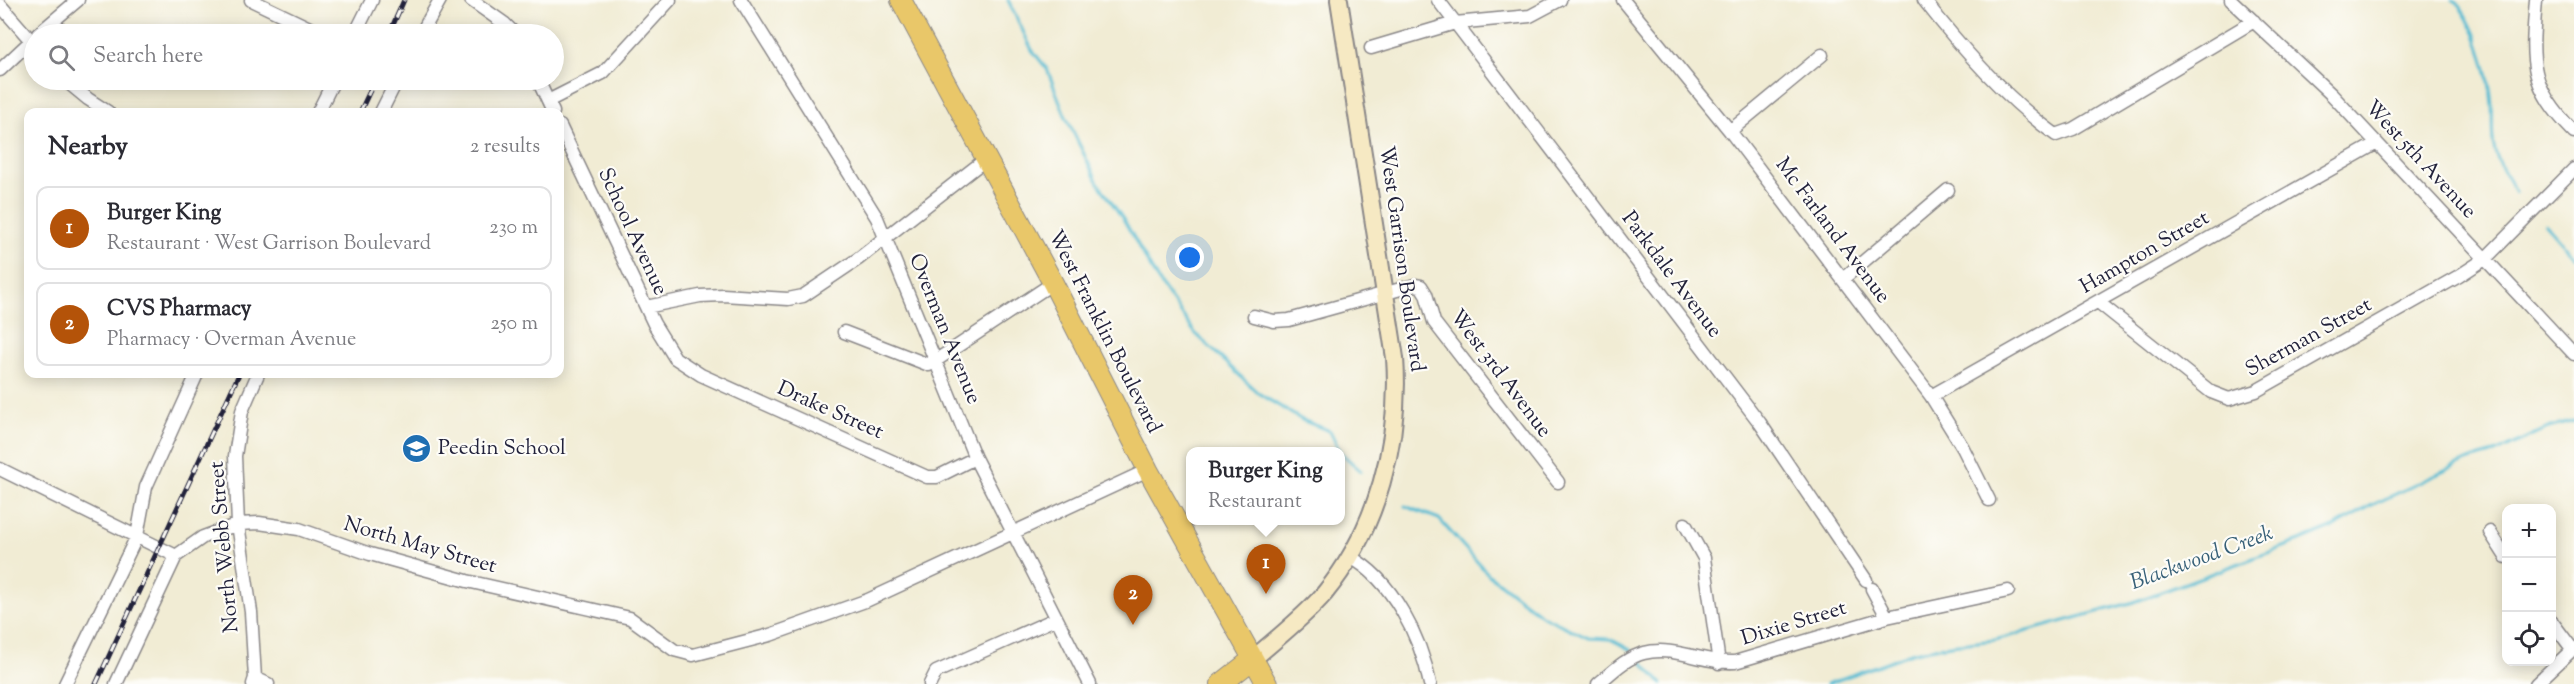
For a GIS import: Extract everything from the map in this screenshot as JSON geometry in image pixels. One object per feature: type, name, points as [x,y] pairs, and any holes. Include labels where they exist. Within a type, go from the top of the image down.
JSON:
[{"type":"main road","name":"West Franklin Boulevard","points":[[901,0],[1053,283],[1148,471],[1266,684]]},
{"type":"main road","name":"West Garrison Boulevard","points":[[1253,659],[1323,595],[1350,556],[1376,501],[1388,461],[1394,423],[1397,381],[1339,0]]},
{"type":"main road","points":[[1221,684],[1253,659]]},
{"type":"street","points":[[52,24],[78,0]]},
{"type":"street","points":[[251,0],[301,24]]},
{"type":"street","points":[[360,24],[372,0]]},
{"type":"street","points":[[427,24],[440,0]]},
{"type":"street","points":[[471,0],[504,24]]},
{"type":"street","points":[[548,101],[603,73],[670,0]]},
{"type":"street","name":"Overman Avenue","points":[[741,0],[877,218],[975,458],[1090,684]]},
{"type":"street","name":"Parkdale Avenue","points":[[1438,0],[1760,423],[1869,585],[1887,617]]},
{"type":"street","points":[[1371,48],[1455,23],[1530,16],[1560,0]]},
{"type":"street","name":"Mc Farland Avenue","points":[[1623,0],[1730,131],[1844,278],[1931,396],[1963,448],[1989,500]]},
{"type":"street","points":[[1924,0],[1947,29],[2031,117],[2056,135],[2073,129],[2254,21]]},
{"type":"street","name":"West 5th Avenue","points":[[2231,0],[2332,95],[2574,354]]},
{"type":"street","points":[[2536,0],[2535,76],[2546,99],[2574,132]]},
{"type":"street","points":[[0,6],[24,29]]},
{"type":"street","points":[[0,69],[24,48]]},
{"type":"street","points":[[1730,131],[1822,56]]},
{"type":"street","points":[[77,90],[102,108]]},
{"type":"street","points":[[320,108],[329,90]]},
{"type":"street","points":[[383,108],[392,90]]},
{"type":"street","points":[[543,90],[551,108]]},
{"type":"street","name":"School Avenue","points":[[564,134],[646,307],[672,354]]},
{"type":"street","name":"Hampton Street","points":[[1931,396],[2378,143]]},
{"type":"street","points":[[646,307],[700,296],[788,299],[803,296],[886,237],[986,159]]},
{"type":"street","points":[[2485,259],[2574,169]]},
{"type":"street","points":[[1844,278],[1948,190]]},
{"type":"street","name":"Sherman Street","points":[[2098,303],[2211,392],[2229,399],[2256,391],[2284,376],[2485,259]]},
{"type":"street","points":[[844,332],[920,363],[929,364],[937,361],[1053,283]]},
{"type":"street","name":"West 3rd Avenue","points":[[1254,316],[1274,321],[1289,320],[1415,285],[1424,289],[1434,322],[1558,482]]},
{"type":"street","name":"Drake Street","points":[[672,354],[686,367],[700,375],[927,477],[937,477],[975,458]]},
{"type":"street","points":[[65,684],[137,536],[146,487],[195,378]]},
{"type":"street","name":"North Webb Street","points":[[254,681],[251,612],[238,524],[235,456],[242,411],[256,378]]},
{"type":"street","points":[[0,469],[176,556],[116,684]]},
{"type":"street","points":[[1012,534],[1148,471]]},
{"type":"street","name":"North May Street","points":[[176,556],[203,537],[238,524],[260,523],[299,529],[370,554],[467,582],[630,618],[674,650],[693,655],[770,635],[859,604],[1012,534]]},
{"type":"street","points":[[1685,524],[1704,558],[1719,663]]},
{"type":"street","points":[[2490,532],[2502,551]]},
{"type":"street","points":[[1350,556],[1364,564],[1394,598],[1413,635],[1430,684]]},
{"type":"street","name":"Dixie Street","points":[[1598,684],[1629,660],[1645,652],[1670,652],[1719,663],[1735,662],[1887,617],[2008,591]]},
{"type":"street","points":[[930,684],[936,672],[1055,619]]},
{"type":"street","points":[[2536,684],[2573,649],[2556,627]]},
{"type":"street","points":[[254,681],[268,684]]},
{"type":"waterway","points":[[1008,0],[1032,50],[1047,69],[1065,115],[1097,181],[1125,222],[1157,279],[1195,333],[1258,393],[1302,420],[1330,431],[1338,447]]},
{"type":"waterway","points":[[2453,0],[2468,20],[2480,48],[2491,93],[2495,153],[2515,192]]},
{"type":"waterway","points":[[2545,224],[2574,257]]},
{"type":"waterway","name":"Blackwood Creek","points":[[1827,684],[1914,652],[1995,640],[2134,602],[2300,541],[2334,527],[2372,505],[2466,461],[2495,453],[2548,428],[2574,421]]},
{"type":"waterway","points":[[1345,457],[1361,471]]},
{"type":"waterway","points":[[1405,506],[1439,519],[1489,575],[1541,615],[1588,638],[1610,639],[1631,650]]},
{"type":"waterway","points":[[1642,662],[1662,684]]},
{"type":"railway","points":[[393,24],[404,0]]},
{"type":"railway","points":[[362,108],[370,90]]},
{"type":"railway","points":[[96,684],[237,378]]},
{"type":"place","name":"Peedin School","points":[[417,449]]},
{"type":"place","name":"Burger King","points":[[1266,594]]},
{"type":"place","name":"CVS Pharmacy","points":[[1133,625]]}]
